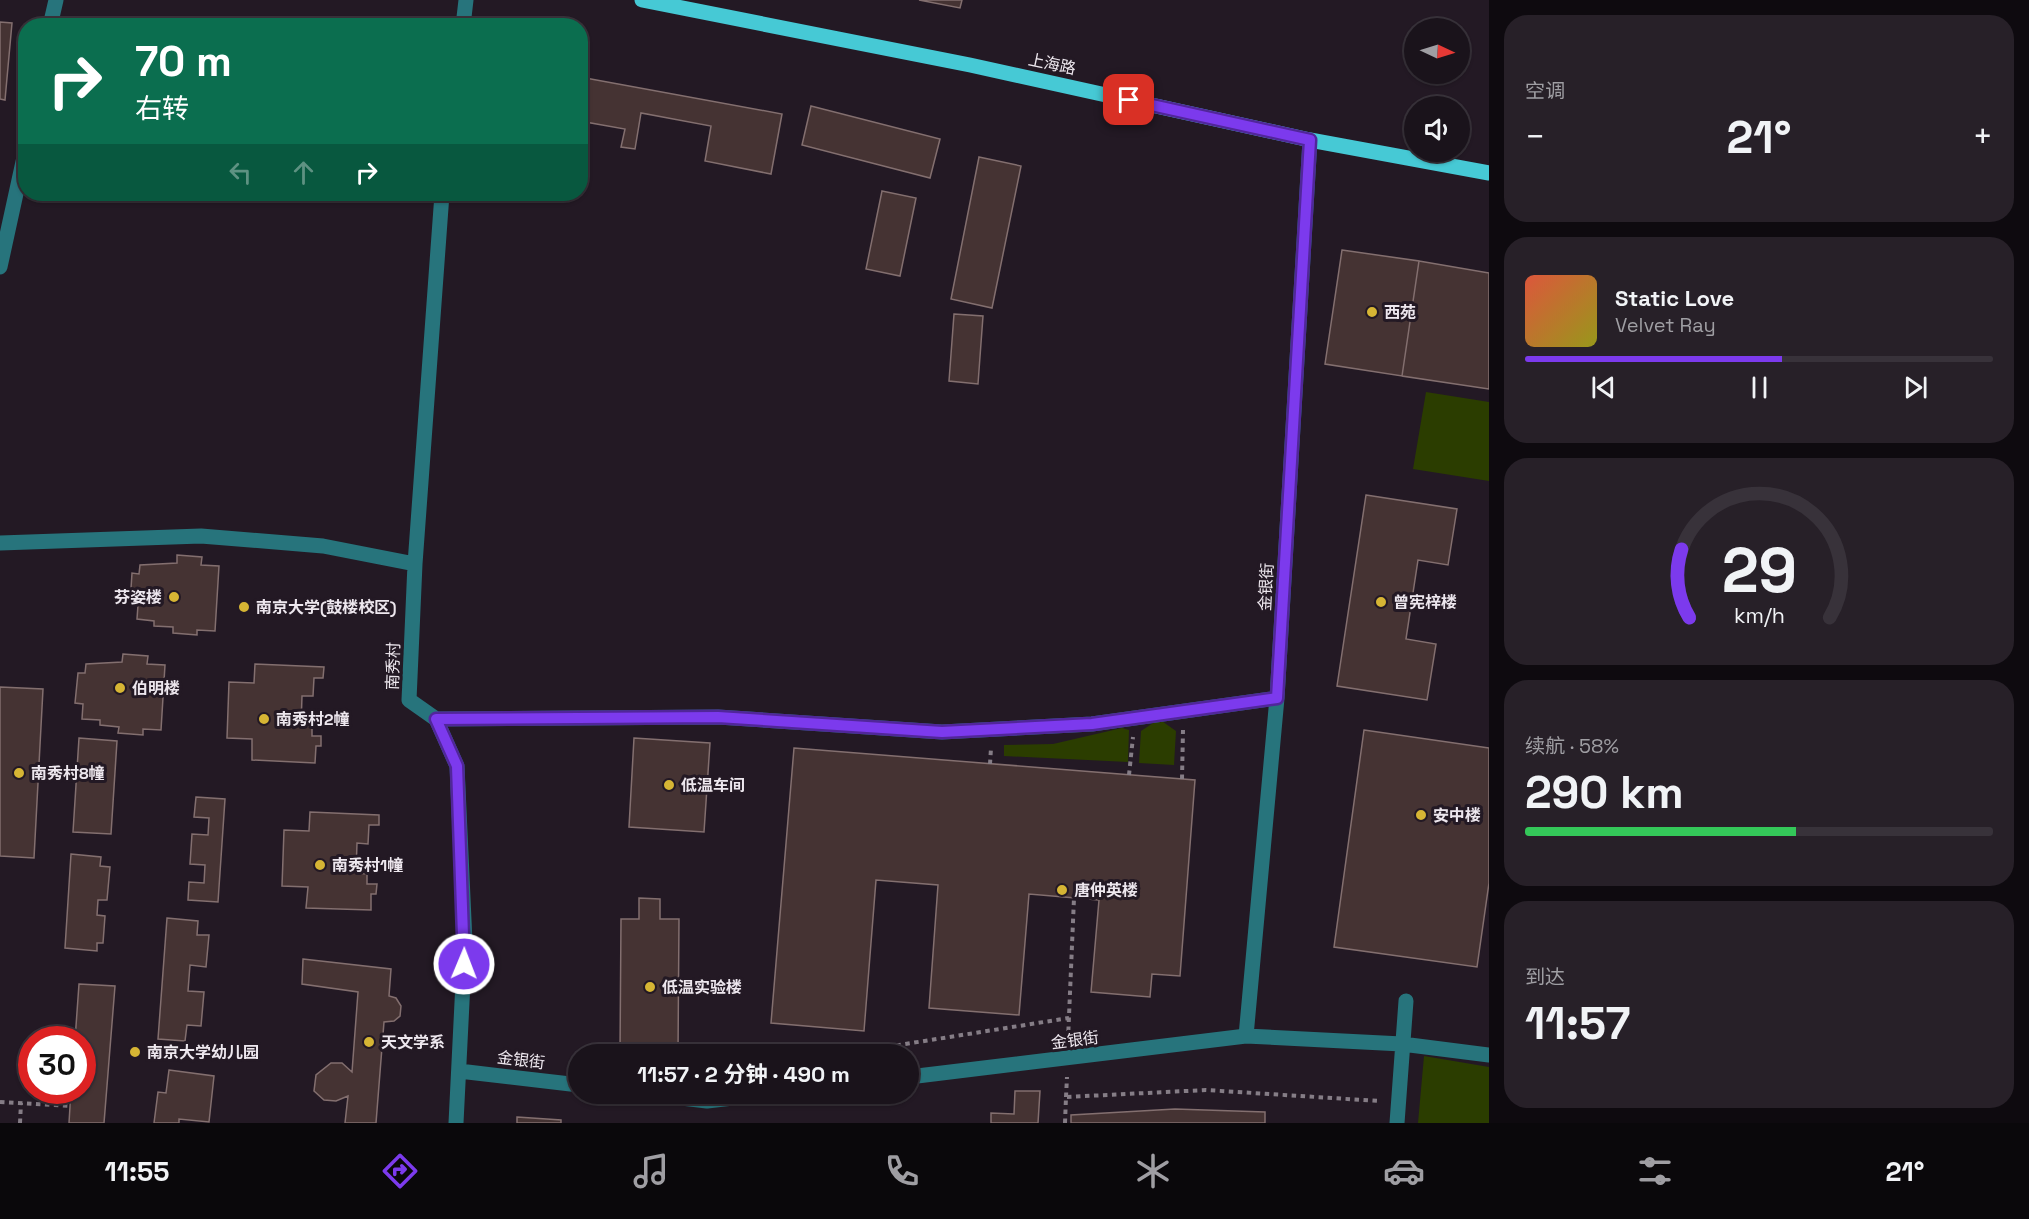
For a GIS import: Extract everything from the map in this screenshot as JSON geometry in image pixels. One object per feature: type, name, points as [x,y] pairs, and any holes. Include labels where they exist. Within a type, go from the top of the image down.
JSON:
[{"type":"main road","name":"上海路","points":[[642,0],[970,65],[1310,140],[1489,173]]},
{"type":"street","points":[[53,18],[56,0]]},
{"type":"street","points":[[464,18],[466,0]]},
{"type":"street","name":"金银街","points":[[1246,1036],[1277,698],[1310,140]]},
{"type":"street","points":[[0,267],[18,185]]},
{"type":"street","name":"南秀村","points":[[441,201],[415,564],[410,700],[436,719],[457,766],[465,942],[456,1123]]},
{"type":"street","points":[[0,543],[201,536],[323,546],[415,564]]},
{"type":"street","points":[[436,719],[718,717],[942,732],[1092,724],[1277,698]]},
{"type":"street","points":[[1396,1123],[1406,1001]]},
{"type":"street","name":"金银街","points":[[919,1076],[1246,1036],[1402,1044],[1489,1055]]},
{"type":"street","name":"金银街","points":[[459,1071],[568,1084]]},
{"type":"path","points":[[1182,779],[1184,711]]},
{"type":"path","points":[[1129,775],[1135,718]]},
{"type":"path","points":[[1065,1123],[1074,898]]},
{"type":"path","points":[[905,1044],[1069,1018]]},
{"type":"path","points":[[1066,1097],[1206,1090],[1398,1102]]},
{"type":"path","points":[[0,1102],[18,1103]]},
{"type":"path","points":[[20,1123],[21,1104]]},
{"type":"path","points":[[37,1104],[70,1106]]},
{"type":"green space","points":[[1426,392],[1489,402],[1489,481],[1413,469]]},
{"type":"green space","points":[[1159,719],[1176,731],[1174,765],[1139,763],[1141,731]]},
{"type":"green space","points":[[1122,728],[1129,730],[1128,762],[1004,756],[1004,745],[1053,744]]},
{"type":"green space","points":[[1424,1056],[1489,1067],[1489,1123],[1418,1123]]},
{"type":"building","points":[[919,0],[962,0],[960,8]]},
{"type":"building","points":[[0,22],[12,23],[5,100],[0,99]]},
{"type":"building","points":[[588,78],[782,114],[771,174],[705,161],[711,126],[641,113],[635,149],[621,147],[625,129],[588,122]]},
{"type":"building","points":[[811,106],[940,139],[930,178],[802,145]]},
{"type":"building","points":[[979,157],[1021,166],[992,308],[951,299]]},
{"type":"building","points":[[882,191],[916,198],[900,276],[866,269]]},
{"type":"building","name":"西苑","points":[[1342,250],[1419,261],[1402,376],[1325,364]]},
{"type":"building","points":[[1419,261],[1489,273],[1489,389],[1402,376]]},
{"type":"building","points":[[954,314],[983,316],[978,384],[949,381]]},
{"type":"building","name":"曾宪梓楼","points":[[1366,495],[1457,509],[1448,565],[1418,560],[1406,639],[1436,644],[1427,700],[1337,686]]},
{"type":"building","name":"芬姿楼","points":[[177,555],[202,557],[201,565],[219,566],[215,631],[197,630],[197,635],[173,633],[173,627],[154,626],[154,621],[137,619],[138,605],[130,604],[132,573],[139,574],[140,565],[177,563]]},
{"type":"building","name":"伯明楼","points":[[123,654],[148,656],[147,664],[165,665],[161,730],[143,729],[143,735],[118,733],[119,727],[100,725],[100,720],[82,719],[83,704],[75,703],[78,673],[85,673],[86,664],[122,662]]},
{"type":"building","name":"南秀村2幢","points":[[255,664],[324,667],[323,678],[314,678],[313,696],[302,696],[301,726],[312,726],[312,736],[321,736],[321,746],[316,746],[315,763],[252,760],[252,739],[227,738],[229,682],[254,683]]},
{"type":"building","name":"南秀村8幢","points":[[0,687],[43,689],[34,858],[0,856]]},
{"type":"building","name":"安中楼","points":[[1364,730],[1489,748],[1489,883],[1477,967],[1334,947]]},
{"type":"building","points":[[79,738],[117,741],[111,834],[73,832]]},
{"type":"building","name":"低温车间","points":[[634,738],[710,743],[704,832],[629,827]]},
{"type":"building","name":"唐仲英楼","points":[[794,748],[1195,780],[1180,976],[1152,974],[1150,997],[1091,992],[1099,900],[1029,894],[1019,1015],[929,1008],[938,885],[876,880],[864,1031],[771,1023]]},
{"type":"building","points":[[196,797],[225,799],[218,902],[188,900],[189,882],[204,883],[205,865],[190,864],[192,834],[208,835],[209,818],[194,817]]},
{"type":"building","name":"南秀村1幢","points":[[310,812],[379,815],[379,825],[369,825],[368,844],[357,843],[356,873],[367,874],[367,884],[377,884],[376,894],[371,894],[371,910],[306,908],[308,887],[282,886],[284,830],[309,831]]},
{"type":"building","points":[[71,854],[101,857],[100,866],[110,867],[107,900],[98,900],[97,915],[105,916],[103,943],[97,943],[97,951],[65,948]]},
{"type":"building","name":"低温实验楼","points":[[639,898],[660,899],[660,919],[679,919],[678,1044],[620,1044],[621,919],[639,919]]},
{"type":"building","points":[[167,918],[198,921],[197,935],[209,935],[206,967],[190,965],[188,991],[204,992],[201,1026],[187,1025],[185,1041],[158,1039]]},
{"type":"building","name":"天文学系","points":[[303,959],[391,969],[389,996],[396,998],[401,1006],[400,1016],[394,1021],[384,1022],[376,1123],[345,1123],[348,1096],[336,1101],[324,1100],[314,1091],[316,1075],[331,1063],[342,1063],[352,1072],[358,992],[302,984]]},
{"type":"building","points":[[79,984],[115,986],[104,1123],[69,1123],[70,1104],[96,1104],[96,1026],[76,1026]]},
{"type":"building","points":[[169,1070],[214,1076],[209,1122],[179,1119],[179,1123],[154,1123],[158,1092],[166,1093]]},
{"type":"building","points":[[1015,1091],[1040,1091],[1038,1123],[991,1123],[991,1113],[1014,1114]]},
{"type":"building","points":[[1175,1109],[1265,1112],[1265,1123],[1071,1123],[1071,1115]]},
{"type":"building","points":[[517,1117],[561,1120],[561,1123],[517,1123]]},
{"type":"place","name":"西苑","points":[[1372,312]]},
{"type":"place","name":"芬姿楼","points":[[174,597]]},
{"type":"place","name":"曾宪梓楼","points":[[1381,602]]},
{"type":"place","name":"南京大学(鼓楼校区)","points":[[244,607]]},
{"type":"place","name":"伯明楼","points":[[120,688]]},
{"type":"place","name":"南秀村2幢","points":[[264,719]]},
{"type":"place","name":"南秀村8幢","points":[[19,773]]},
{"type":"place","name":"低温车间","points":[[669,785]]},
{"type":"place","name":"安中楼","points":[[1421,815]]},
{"type":"place","name":"南秀村1幢","points":[[320,865]]},
{"type":"place","name":"唐仲英楼","points":[[1062,890]]},
{"type":"place","name":"低温实验楼","points":[[650,987]]},
{"type":"place","name":"天文学系","points":[[369,1042]]},
{"type":"place","name":"南京大学幼儿园","points":[[135,1052]]},
{"type":"route","points":[[464,964],[457,766],[436,719],[718,717],[942,732],[1092,724],[1277,698],[1310,140],[1129,100]]}]
